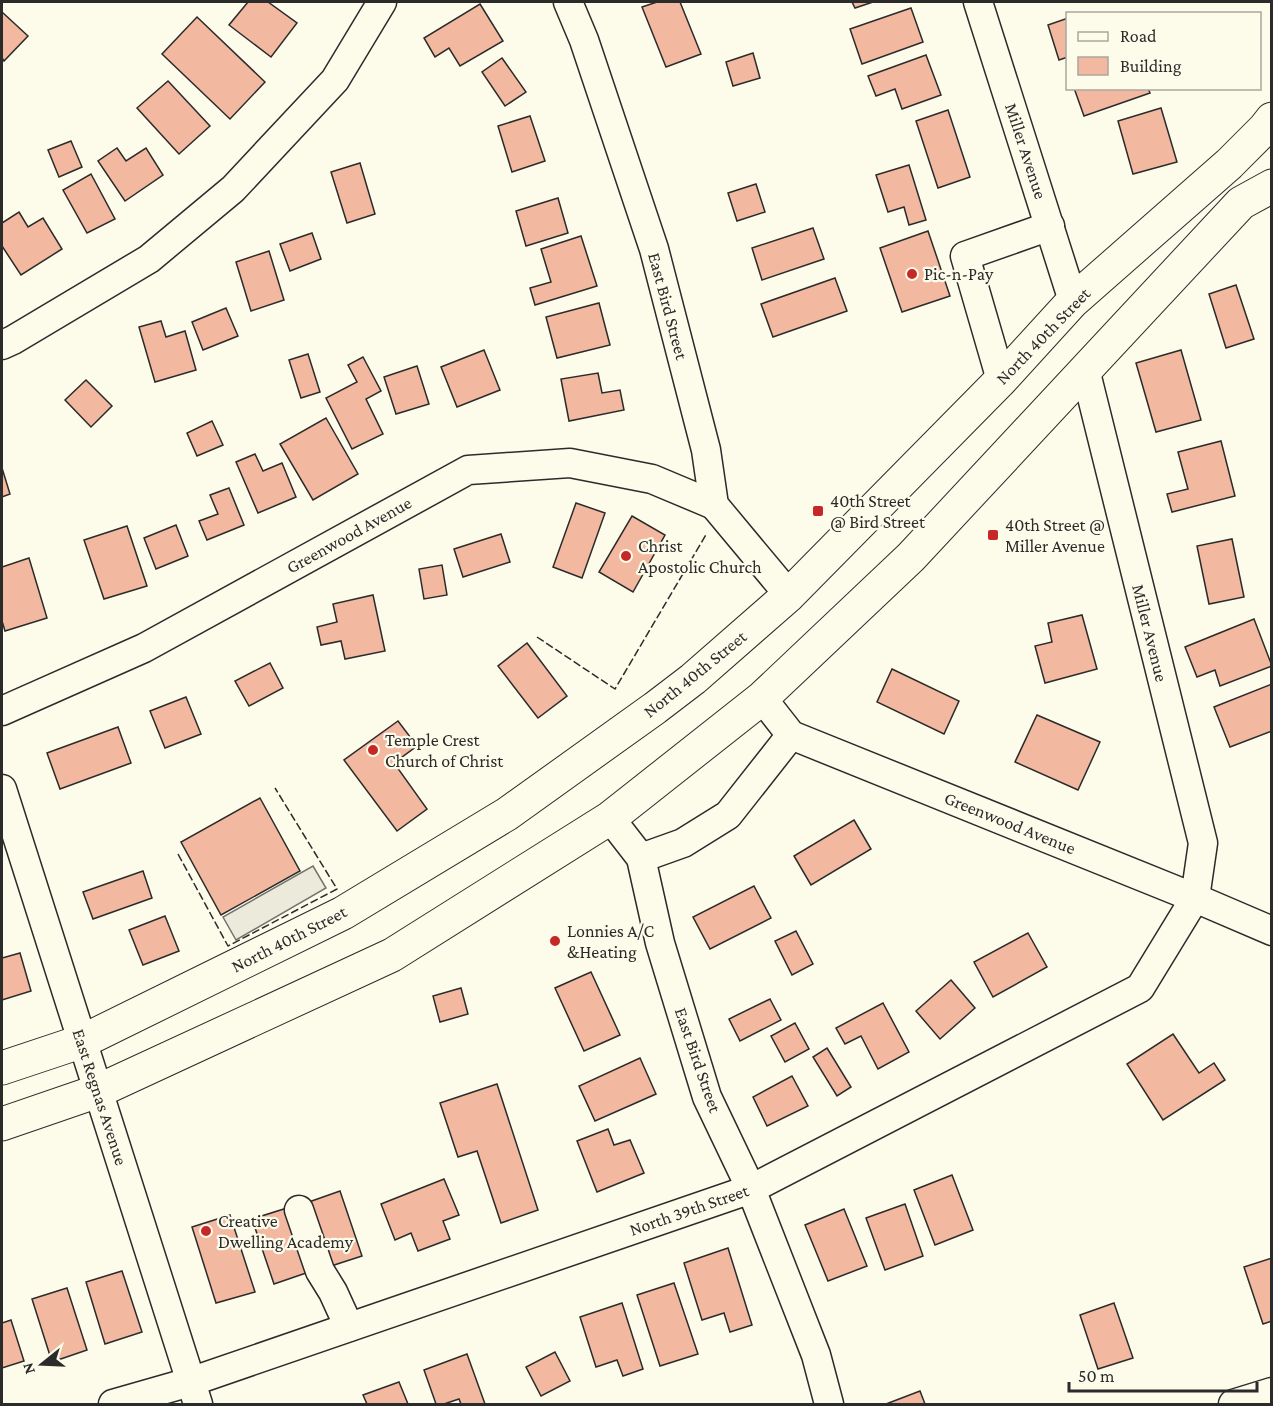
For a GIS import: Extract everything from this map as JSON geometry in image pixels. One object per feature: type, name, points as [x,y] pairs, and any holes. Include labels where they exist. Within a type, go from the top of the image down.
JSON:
[{"type":"main road","name":"North 40th Street","points":[[2,1068],[82,1041],[343,913],[507,814],[655,708],[693,679],[789,595],[1000,380],[1073,301],[1229,164],[1272,119]]},
{"type":"main road","points":[[2,1124],[98,1091],[392,955],[610,818],[762,698],[911,557],[1241,203],[1272,186]]},
{"type":"street","points":[[2,345],[149,259],[233,189],[335,80],[382,2]]},
{"type":"street","name":"East Bird Street","points":[[568,2],[584,40],[654,249],[706,450],[714,505]]},
{"type":"street","name":"Miller Avenue","points":[[978,2],[1073,301]]},
{"type":"street","points":[[1000,380],[964,256],[1050,225]]},
{"type":"street","name":"Miller Avenue","points":[[1085,369],[1203,843],[1195,898]]},
{"type":"street","name":"Greenwood Avenue","points":[[2,711],[144,648],[468,470],[570,463],[652,479],[714,505]]},
{"type":"street","points":[[714,505],[789,595]]},
{"type":"street","name":"Greenwood Avenue","points":[[762,698],[791,735],[1272,931]]},
{"type":"street","points":[[641,858],[683,843],[728,814],[791,735]]},
{"type":"street","name":"East Regnas Avenue","points":[[2,789],[194,1393]]},
{"type":"street","name":"East Bird Street","points":[[610,818],[641,858],[660,943],[707,1097],[751,1189],[816,1354],[829,1404]]},
{"type":"street","name":"North 39th Street","points":[[113,1404],[194,1393],[349,1328],[751,1189],[1140,988],[1195,898]]},
{"type":"street","points":[[299,1210],[320,1271],[333,1292],[349,1328]]},
{"type":"street","points":[[1233,1404],[1272,1392]]},
{"type":"shaded area","points":[[313,866],[326,888],[236,940],[223,917]]},
{"type":"building","points":[[248,2],[268,2],[297,23],[271,57],[229,25]]},
{"type":"building","points":[[657,2],[680,2],[701,54],[666,67],[642,7]]},
{"type":"building","points":[[852,2],[873,2],[855,8]]},
{"type":"building","points":[[480,4],[503,41],[460,66],[449,48],[435,57],[424,38]]},
{"type":"building","points":[[911,8],[923,42],[862,64],[850,29]]},
{"type":"building","points":[[2,12],[28,36],[4,61],[2,58]]},
{"type":"building","points":[[197,17],[265,82],[230,119],[162,54]]},
{"type":"building","points":[[1066,19],[1066,58],[1059,60],[1048,25]]},
{"type":"building","points":[[753,53],[760,78],[733,86],[726,62]]},
{"type":"building","points":[[926,55],[941,95],[902,109],[895,89],[876,96],[868,76]]},
{"type":"building","points":[[502,58],[526,92],[505,106],[482,72]]},
{"type":"building","points":[[168,81],[210,126],[179,154],[137,108]]},
{"type":"building","points":[[1075,90],[1149,90],[1150,93],[1084,116]]},
{"type":"building","points":[[1161,108],[1177,162],[1133,174],[1118,121]]},
{"type":"building","points":[[948,110],[970,177],[938,188],[916,121]]},
{"type":"building","points":[[530,116],[545,161],[512,172],[498,126]]},
{"type":"building","points":[[71,141],[82,167],[59,177],[48,150]]},
{"type":"building","points":[[117,148],[126,161],[146,148],[163,175],[125,201],[98,161]]},
{"type":"building","points":[[360,163],[375,214],[347,223],[331,172]]},
{"type":"building","points":[[909,165],[926,220],[909,225],[904,207],[888,212],[876,175]]},
{"type":"building","points":[[91,174],[115,219],[87,233],[63,190]]},
{"type":"building","points":[[756,184],[765,212],[737,221],[728,193]]},
{"type":"building","points":[[558,198],[568,233],[526,246],[516,211]]},
{"type":"building","points":[[19,212],[28,227],[43,218],[62,249],[21,275],[2,246],[2,223]]},
{"type":"building","points":[[813,228],[824,259],[762,280],[752,248]]},
{"type":"building","points":[[928,231],[950,296],[902,312],[880,248]]},
{"type":"building","points":[[312,233],[321,259],[290,271],[280,244]]},
{"type":"building","points":[[581,236],[597,286],[535,305],[530,288],[551,282],[541,249]]},
{"type":"building","points":[[269,251],[284,300],[251,311],[236,262]]},
{"type":"building","points":[[835,278],[847,311],[773,337],[761,304]]},
{"type":"building","points":[[1236,285],[1254,339],[1226,348],[1209,294]]},
{"type":"building","points":[[599,303],[610,345],[557,358],[546,317]]},
{"type":"building","points":[[226,308],[238,336],[203,350],[192,322]]},
{"type":"building","points":[[161,321],[166,337],[185,331],[196,370],[155,382],[139,327]]},
{"type":"building","points":[[484,350],[500,390],[457,407],[441,367]]},
{"type":"building","points":[[1181,350],[1201,420],[1156,432],[1136,363]]},
{"type":"building","points":[[308,354],[320,392],[301,398],[289,360]]},
{"type":"building","points":[[363,357],[381,391],[366,399],[383,434],[352,449],[326,398],[357,382],[348,365]]},
{"type":"building","points":[[417,366],[429,404],[396,414],[384,377]]},
{"type":"building","points":[[598,373],[602,393],[620,390],[624,410],[569,421],[561,379]]},
{"type":"building","points":[[86,380],[112,406],[91,427],[65,400]]},
{"type":"building","points":[[326,418],[358,474],[313,500],[280,444]]},
{"type":"building","points":[[212,421],[223,445],[197,456],[187,433]]},
{"type":"building","points":[[1221,441],[1235,496],[1172,512],[1167,494],[1188,489],[1178,452]]},
{"type":"building","points":[[255,454],[263,471],[282,463],[296,497],[258,513],[236,462]]},
{"type":"building","points":[[2,468],[10,494],[2,497]]},
{"type":"building","points":[[229,488],[244,525],[207,540],[199,521],[218,514],[210,495]]},
{"type":"building","points":[[576,503],[605,513],[582,578],[553,567]]},
{"type":"building","points":[[632,516],[665,535],[633,592],[599,572]]},
{"type":"building","points":[[176,525],[188,556],[156,569],[144,538]]},
{"type":"building","points":[[127,526],[147,586],[104,599],[84,540]]},
{"type":"building","points":[[501,534],[510,562],[463,577],[454,549]]},
{"type":"building","points":[[1232,539],[1244,597],[1209,604],[1197,546]]},
{"type":"building","points":[[29,558],[47,618],[5,631],[2,621],[2,567]]},
{"type":"building","points":[[442,565],[447,595],[424,599],[419,569]]},
{"type":"building","points":[[373,595],[385,651],[345,659],[341,641],[321,645],[317,627],[337,622],[333,604]]},
{"type":"building","points":[[1082,615],[1097,669],[1045,683],[1035,646],[1052,642],[1048,623]]},
{"type":"building","points":[[1254,619],[1272,666],[1220,686],[1215,670],[1197,677],[1185,647]]},
{"type":"building","points":[[527,643],[567,696],[538,718],[498,666]]},
{"type":"building","points":[[270,663],[283,688],[249,706],[235,681]]},
{"type":"building","points":[[892,669],[959,701],[944,734],[877,702]]},
{"type":"building","points":[[1272,684],[1272,731],[1230,747],[1214,707]]},
{"type":"building","points":[[186,697],[201,734],[165,748],[150,711]]},
{"type":"building","points":[[1037,715],[1100,742],[1078,790],[1015,762]]},
{"type":"building","points":[[398,721],[417,746],[394,763],[427,809],[397,831],[344,760]]},
{"type":"building","points":[[118,727],[131,763],[60,789],[47,753]]},
{"type":"building","points":[[260,798],[300,871],[221,915],[181,842]]},
{"type":"building","points":[[854,820],[871,849],[811,885],[794,856]]},
{"type":"building","points":[[143,871],[152,898],[93,919],[83,892]]},
{"type":"building","points":[[754,886],[771,918],[710,949],[693,917]]},
{"type":"building","points":[[165,916],[179,951],[143,965],[129,930]]},
{"type":"building","points":[[796,931],[813,964],[792,975],[775,941]]},
{"type":"building","points":[[1028,933],[1047,967],[993,997],[974,962]]},
{"type":"building","points":[[20,953],[31,991],[2,1000],[2,958]]},
{"type":"building","points":[[591,972],[620,1035],[584,1051],[555,988]]},
{"type":"building","points":[[951,980],[975,1008],[940,1039],[916,1011]]},
{"type":"building","points":[[461,988],[468,1014],[440,1022],[433,996]]},
{"type":"building","points":[[770,999],[781,1020],[740,1041],[729,1019]]},
{"type":"building","points":[[883,1003],[909,1052],[878,1069],[861,1036],[845,1044],[836,1028]]},
{"type":"building","points":[[795,1023],[809,1049],[785,1062],[771,1036]]},
{"type":"building","points":[[1173,1034],[1199,1073],[1214,1063],[1225,1080],[1163,1120],[1127,1064]]},
{"type":"building","points":[[827,1048],[851,1087],[837,1096],[813,1057]]},
{"type":"building","points":[[640,1058],[656,1094],[595,1121],[579,1086]]},
{"type":"building","points":[[792,1076],[808,1106],[767,1126],[753,1097]]},
{"type":"building","points":[[497,1084],[538,1210],[501,1223],[477,1151],[458,1157],[440,1103]]},
{"type":"building","points":[[608,1129],[614,1145],[630,1140],[644,1173],[597,1192],[577,1141]]},
{"type":"building","points":[[952,1175],[973,1230],[935,1245],[914,1190]]},
{"type":"building","points":[[444,1179],[459,1215],[443,1221],[450,1239],[418,1251],[411,1233],[395,1240],[381,1204]]},
{"type":"building","points":[[340,1191],[362,1256],[328,1267],[306,1203]]},
{"type":"building","points":[[905,1204],[923,1256],[885,1270],[866,1218]]},
{"type":"building","points":[[287,1208],[309,1272],[274,1284],[252,1219]]},
{"type":"building","points":[[844,1209],[867,1266],[828,1281],[805,1225]]},
{"type":"building","points":[[230,1215],[255,1292],[216,1303],[192,1227]]},
{"type":"building","points":[[728,1248],[752,1325],[730,1332],[724,1313],[702,1320],[684,1263]]},
{"type":"building","points":[[1272,1258],[1272,1321],[1263,1324],[1244,1267]]},
{"type":"building","points":[[122,1271],[142,1332],[105,1344],[86,1282]]},
{"type":"building","points":[[674,1283],[698,1354],[660,1366],[637,1295]]},
{"type":"building","points":[[67,1288],[87,1350],[52,1362],[32,1299]]},
{"type":"building","points":[[622,1303],[643,1369],[623,1376],[617,1360],[596,1367],[580,1317]]},
{"type":"building","points":[[1114,1303],[1133,1358],[1098,1369],[1080,1315]]},
{"type":"building","points":[[11,1320],[24,1361],[2,1368],[2,1323]]},
{"type":"building","points":[[555,1352],[570,1381],[541,1396],[526,1367]]},
{"type":"building","points":[[467,1354],[485,1404],[461,1404],[459,1399],[436,1404],[424,1370]]},
{"type":"building","points":[[399,1382],[408,1404],[367,1404],[363,1395]]},
{"type":"building","points":[[920,1391],[925,1404],[886,1404]]},
{"type":"fence","points":[[537,637],[615,689],[707,533]]},
{"type":"fence","points":[[178,854],[228,946],[337,889],[275,788]]},
{"type":"place","name":"Pic-n-Pay","points":[[912,274]]},
{"type":"place","name":"40th Street @ Bird Street","points":[[818,511]]},
{"type":"place","name":"40th Street @ Miller Avenue","points":[[993,535]]},
{"type":"place","name":"Christ Apostolic Church","points":[[626,556]]},
{"type":"place","name":"Temple Crest Church of Christ","points":[[373,750]]},
{"type":"place","name":"Lonnies A/C &Heating","points":[[555,941]]},
{"type":"place","name":"Creative Dwelling Academy","points":[[206,1231]]}]
